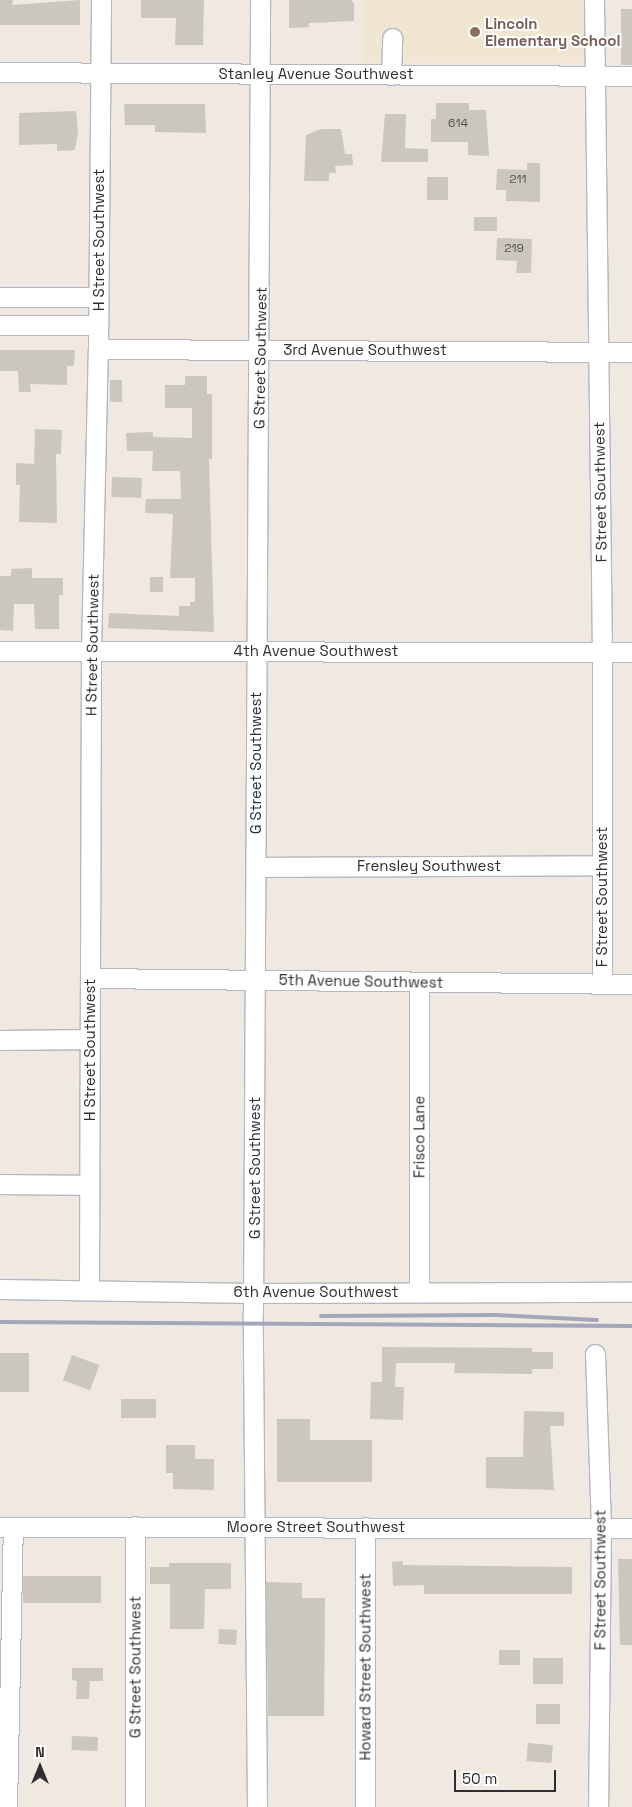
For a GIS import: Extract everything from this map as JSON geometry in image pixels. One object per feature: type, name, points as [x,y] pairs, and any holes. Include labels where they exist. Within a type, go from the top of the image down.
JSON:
[{"type":"street","name":"H Street Southwest","points":[[88,1289],[90,1185],[91,651],[98,349],[101,0]]},
{"type":"street","name":"G Street Southwest","points":[[257,1807],[254,1527],[256,651],[261,350],[260,0]]},
{"type":"street","name":"F Street Southwest","points":[[594,0],[602,652],[602,984]]},
{"type":"street","points":[[391,75],[392,38]]},
{"type":"street","name":"Stanley Avenue Southwest","points":[[0,72],[632,76]]},
{"type":"street","points":[[0,297],[98,296]]},
{"type":"street","points":[[0,325],[98,325]]},
{"type":"street","name":"3rd Avenue Southwest","points":[[98,349],[632,352]]},
{"type":"street","name":"4th Avenue Southwest","points":[[0,651],[632,652]]},
{"type":"street","name":"Frensley Southwest","points":[[256,867],[602,865]]},
{"type":"street","name":"5th Avenue Southwest","points":[[90,978],[632,984]]},
{"type":"street","name":"Frisco Lane","points":[[419,982],[419,1292]]},
{"type":"street","points":[[0,1040],[90,1039]]},
{"type":"street","points":[[0,1184],[90,1185]]},
{"type":"street","name":"6th Avenue Southwest","points":[[0,1289],[255,1293],[632,1292]]},
{"type":"street","name":"F Street Southwest","points":[[595,1354],[601,1528],[598,1807]]},
{"type":"street","points":[[6,1526],[7,1807]]},
{"type":"street","name":"Moore Street Southwest","points":[[6,1526],[632,1528]]},
{"type":"street","name":"G Street Southwest","points":[[134,1807],[135,1526]]},
{"type":"street","name":"Howard Street Southwest","points":[[365,1527],[365,1807]]},
{"type":"shaded area","name":"Lincoln Elementary School","points":[[364,0],[586,0],[586,63],[364,63]]},
{"type":"building","points":[[0,0],[13,0],[12,5],[80,0],[80,25],[0,25]]},
{"type":"building","points":[[141,0],[204,0],[203,45],[175,45],[176,18],[141,18]]},
{"type":"building","points":[[289,0],[351,0],[354,3],[354,21],[309,23],[309,27],[289,28]]},
{"type":"building","points":[[621,9],[632,9],[632,65],[621,65]]},
{"type":"building","points":[[436,103],[469,103],[469,110],[486,110],[489,156],[468,155],[468,142],[431,142],[431,119],[436,119]]},
{"type":"building","points":[[124,104],[205,104],[206,133],[155,132],[155,125],[125,125]]},
{"type":"building","points":[[76,111],[78,132],[75,150],[57,151],[57,144],[19,145],[19,113]]},
{"type":"building","points":[[385,114],[406,114],[405,148],[428,149],[428,162],[381,162]]},
{"type":"building","points":[[321,129],[341,129],[345,154],[352,154],[353,165],[335,166],[336,173],[329,173],[329,181],[304,181],[306,135]]},
{"type":"building","points":[[527,163],[540,163],[540,202],[506,201],[506,190],[496,190],[497,169],[527,170]]},
{"type":"building","points":[[427,177],[448,177],[448,200],[427,200]]},
{"type":"building","points":[[474,217],[497,217],[497,231],[474,231]]},
{"type":"building","points":[[497,238],[532,239],[531,273],[516,273],[517,261],[496,260]]},
{"type":"building","points":[[0,350],[75,350],[74,366],[67,366],[67,385],[30,384],[31,392],[19,392],[18,371],[0,371]]},
{"type":"building","points":[[185,376],[207,376],[207,394],[212,394],[212,459],[209,459],[214,632],[108,628],[109,613],[179,616],[179,606],[190,606],[190,602],[195,602],[195,578],[170,578],[173,514],[145,513],[146,499],[181,499],[180,471],[152,471],[153,451],[127,451],[126,433],[153,432],[153,437],[192,438],[192,408],[165,408],[165,385],[185,385]]},
{"type":"building","points":[[110,380],[122,380],[122,402],[110,402]]},
{"type":"building","points":[[35,429],[62,430],[61,454],[56,454],[57,523],[19,522],[20,485],[16,485],[16,463],[34,464]]},
{"type":"building","points":[[112,477],[142,478],[141,498],[111,497]]},
{"type":"building","points":[[32,568],[32,578],[63,578],[63,595],[59,595],[59,629],[35,629],[34,604],[14,604],[13,631],[0,630],[0,576],[11,576],[11,569]]},
{"type":"building","points":[[150,577],[163,577],[163,592],[150,592]]},
{"type":"building","points":[[382,1347],[532,1348],[532,1352],[553,1352],[553,1369],[532,1369],[532,1374],[454,1373],[455,1363],[396,1363],[395,1387],[404,1387],[403,1420],[370,1419],[371,1382],[382,1382]]},
{"type":"building","points":[[0,1353],[29,1353],[29,1392],[0,1392]]},
{"type":"building","points":[[72,1355],[99,1365],[90,1390],[63,1380]]},
{"type":"building","points":[[121,1399],[156,1399],[156,1418],[121,1418]]},
{"type":"building","points":[[524,1411],[564,1412],[564,1426],[550,1426],[554,1490],[486,1488],[486,1457],[523,1457]]},
{"type":"building","points":[[277,1419],[310,1419],[310,1440],[372,1440],[372,1482],[277,1482]]},
{"type":"building","points":[[166,1445],[195,1445],[195,1459],[214,1459],[214,1490],[173,1489],[173,1473],[166,1473]]},
{"type":"building","points":[[618,1559],[632,1559],[632,1645],[620,1645]]},
{"type":"building","points":[[403,1561],[403,1565],[572,1567],[572,1594],[424,1594],[424,1585],[393,1586],[392,1562]]},
{"type":"building","points":[[169,1563],[231,1563],[231,1589],[205,1589],[204,1629],[170,1629],[170,1584],[150,1584],[150,1567],[169,1567]]},
{"type":"building","points":[[23,1576],[101,1576],[101,1603],[23,1603]]},
{"type":"building","points":[[266,1582],[302,1583],[302,1598],[325,1598],[324,1716],[268,1716]]},
{"type":"building","points":[[219,1629],[237,1630],[236,1645],[218,1644]]},
{"type":"building","points":[[499,1650],[520,1650],[520,1665],[499,1665]]},
{"type":"building","points":[[533,1658],[563,1658],[563,1684],[533,1684]]},
{"type":"building","points":[[72,1668],[103,1668],[103,1681],[90,1681],[89,1699],[76,1699],[77,1681],[72,1680]]},
{"type":"building","points":[[536,1704],[560,1704],[560,1724],[536,1724]]},
{"type":"building","points":[[72,1736],[98,1737],[97,1751],[72,1750]]},
{"type":"building","points":[[528,1743],[553,1745],[551,1763],[526,1761]]},
{"type":"railway","points":[[321,1316],[495,1315],[597,1320]]},
{"type":"railway","points":[[0,1322],[632,1326]]},
{"type":"place","name":"Lincoln Elementary School","points":[[475,32]]}]
